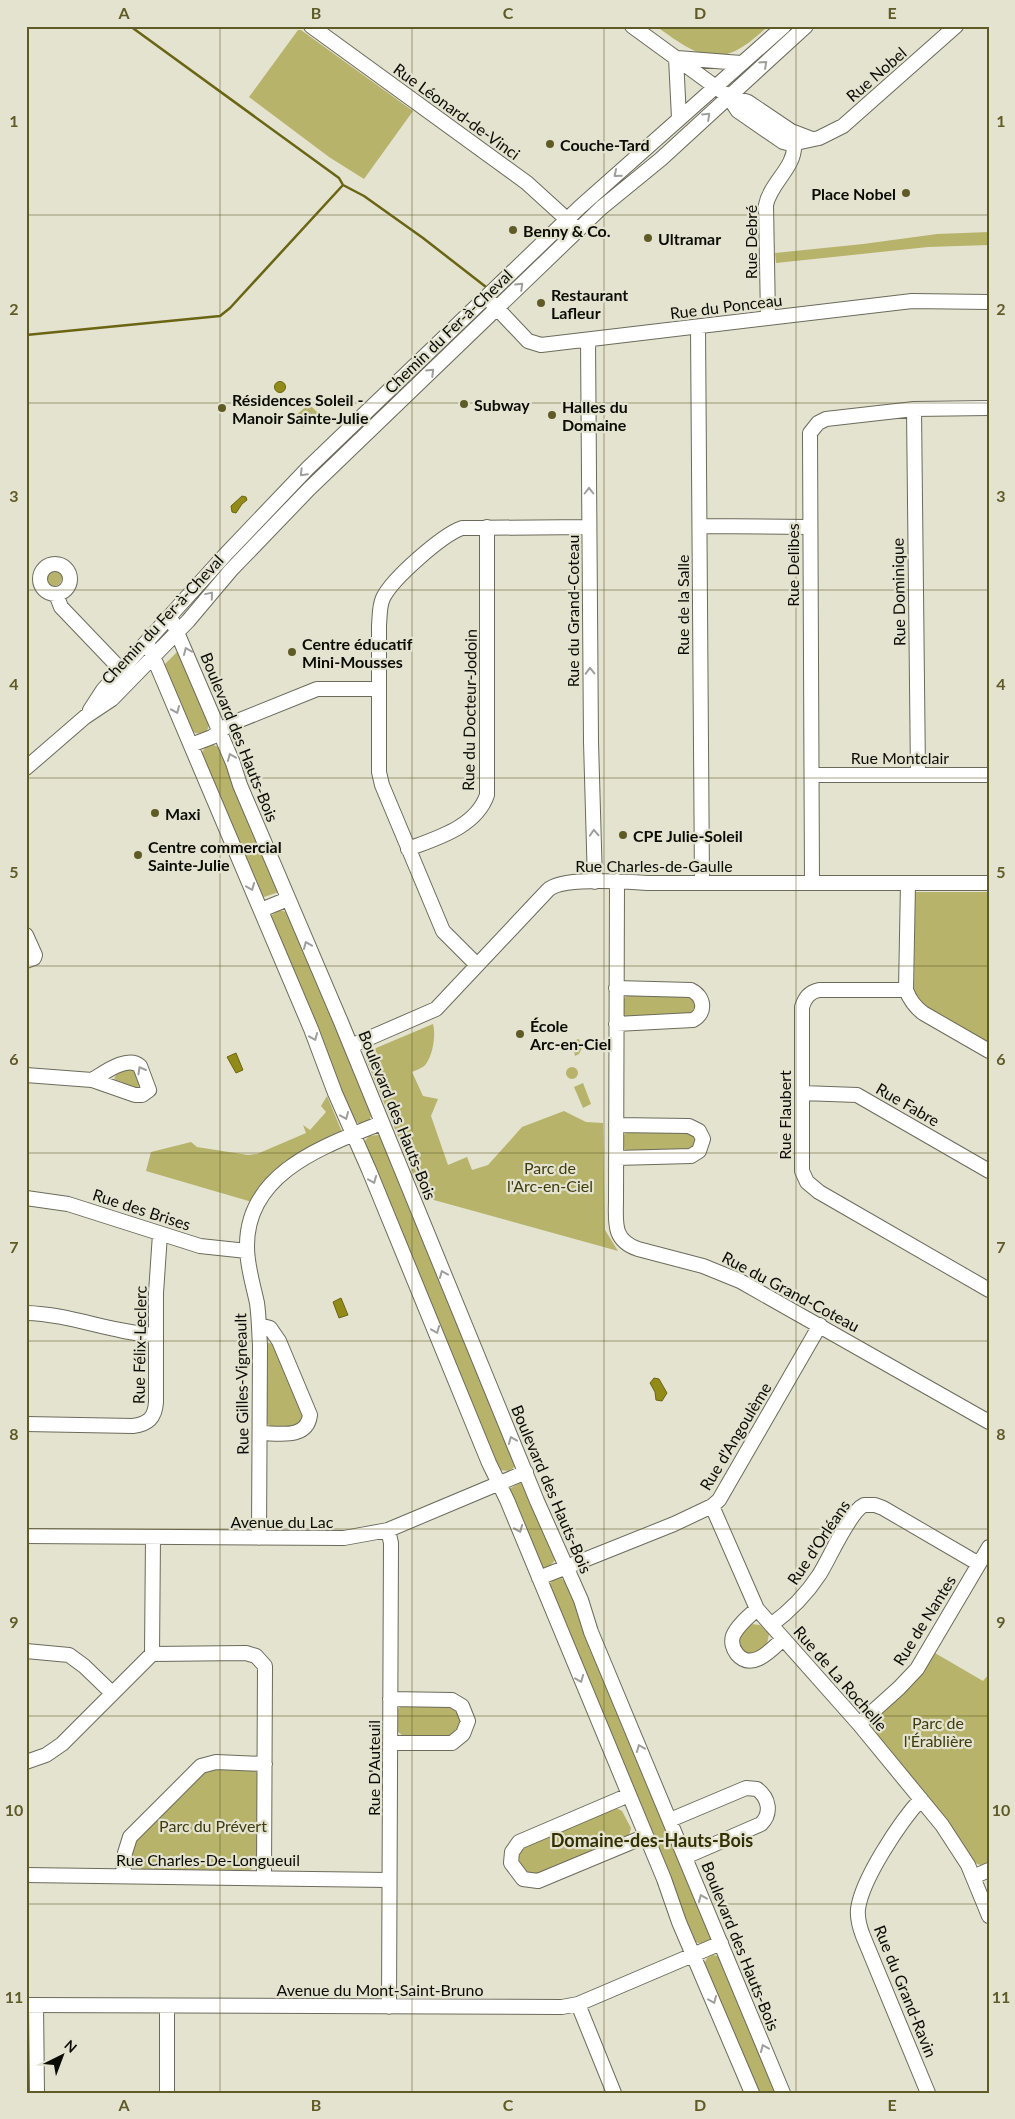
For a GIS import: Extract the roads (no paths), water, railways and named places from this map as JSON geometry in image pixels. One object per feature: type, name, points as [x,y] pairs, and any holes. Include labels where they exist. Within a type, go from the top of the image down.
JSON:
[{"type":"street","name":"Rue Léonard-de-Vinci","points":[[311,26],[527,183],[578,230]]},
{"type":"street","points":[[632,26],[728,96],[748,102],[791,131],[813,140]]},
{"type":"street","name":"Chemin du Fer-à-Cheval","points":[[26,768],[85,717],[112,699],[147,642],[301,476],[566,220],[647,149],[714,86],[784,26]]},
{"type":"street","name":"Chemin du Fer-à-Cheval","points":[[126,675],[153,657],[178,632],[296,501],[610,199],[656,163],[806,26]]},
{"type":"street","name":"Rue Nobel","points":[[794,144],[813,140],[837,130],[956,26]]},
{"type":"street","points":[[676,58],[740,63]]},
{"type":"street","points":[[676,58],[679,118]]},
{"type":"street","points":[[728,96],[738,111],[766,132],[783,142],[794,144]]},
{"type":"street","name":"Rue Debré","points":[[768,318],[766,205],[768,194],[793,155],[794,144]]},
{"type":"street","name":"Rue du Ponceau","points":[[487,298],[524,338],[535,344],[588,340],[912,301],[989,302]]},
{"type":"street","points":[[451,353],[449,345],[468,325],[472,312]]},
{"type":"street","name":"Rue de la Salle","points":[[698,327],[702,883]]},
{"type":"street","name":"Rue du Grand-Coteau","points":[[588,340],[590,742],[595,882]]},
{"type":"street","name":"Rue Delibes","points":[[812,883],[809,527],[809,440],[811,429],[826,419],[914,409],[989,408]]},
{"type":"street","name":"Rue Dominique","points":[[914,409],[918,775]]},
{"type":"street","points":[[700,526],[809,527]]},
{"type":"street","name":"Rue du Docteur-Jodoin","points":[[408,849],[460,828],[484,803],[487,795],[487,527]]},
{"type":"street","points":[[477,965],[443,930],[380,778],[380,610],[386,594],[446,535],[465,528],[589,527]]},
{"type":"street","points":[[56,594],[61,607],[126,675]]},
{"type":"street","name":"Boulevard des Hauts-Bois","points":[[170,616],[351,1046],[381,1123],[783,2093]]},
{"type":"street","points":[[147,642],[261,910],[646,1836],[693,1955],[752,2093]]},
{"type":"street","points":[[190,745],[212,737],[230,724],[317,689],[380,689]]},
{"type":"street","name":"Rue Montclair","points":[[812,775],[989,775]]},
{"type":"street","name":"Rue du Grand-Coteau","points":[[617,881],[616,1226],[623,1242],[638,1249],[712,1269],[760,1291],[989,1422]]},
{"type":"street","name":"Rue Charles-de-Gaulle","points":[[351,1046],[433,1011],[551,887],[560,883],[617,881],[702,883],[989,883]]},
{"type":"street","points":[[908,883],[906,990],[918,1009],[989,1051]]},
{"type":"street","points":[[261,910],[288,899]]},
{"type":"street","points":[[26,935],[35,955],[34,958],[26,961]]},
{"type":"street","points":[[616,988],[691,990],[700,997],[702,1004],[700,1014],[693,1020],[616,1024]]},
{"type":"street","name":"Rue Flaubert","points":[[906,990],[823,989],[808,995],[802,1007],[801,1166],[805,1179],[810,1186],[989,1290]]},
{"type":"street","points":[[26,1075],[92,1080]]},
{"type":"street","name":"Rue Fabre","points":[[802,1093],[852,1094],[861,1097],[989,1171]]},
{"type":"street","name":"Rue Gilles-Vigneault","points":[[259,1538],[259,1325],[247,1251],[251,1220],[261,1199],[273,1181],[302,1158],[381,1123]]},
{"type":"street","points":[[616,1125],[690,1126],[699,1130],[703,1139],[699,1152],[691,1156],[616,1158]]},
{"type":"street","name":"Rue des Brises","points":[[26,1198],[68,1204],[204,1247],[247,1251]]},
{"type":"street","name":"Rue Félix-Leclerc","points":[[26,1424],[133,1426],[148,1422],[156,1409],[156,1335],[160,1234]]},
{"type":"street","points":[[26,1313],[56,1315],[118,1331],[156,1335]]},
{"type":"street","points":[[259,1325],[270,1328],[278,1340],[310,1415],[305,1428],[297,1433],[260,1433]]},
{"type":"street","name":"Rue d'Angoulème","points":[[539,1578],[712,1506],[719,1500],[820,1325]]},
{"type":"street","name":"Avenue du Lac","points":[[26,1536],[339,1538],[388,1530],[526,1472]]},
{"type":"street","name":"Rue d'Orléans","points":[[771,1625],[795,1605],[810,1588],[854,1514],[864,1505],[875,1505],[883,1508],[979,1564]]},
{"type":"street","name":"Rue de La Rochelle","points":[[712,1506],[757,1609],[859,1724],[956,1845],[973,1877],[989,1916]]},
{"type":"street","name":"Rue D'Auteuil","points":[[388,1530],[391,1543],[389,2007]]},
{"type":"street","points":[[152,1654],[153,1538]]},
{"type":"street","name":"Rue de Nantes","points":[[859,1724],[900,1688],[917,1669],[989,1547]]},
{"type":"street","points":[[757,1609],[734,1634],[733,1646],[737,1654],[746,1660],[759,1659],[783,1638]]},
{"type":"street","points":[[26,1651],[69,1655],[112,1694]]},
{"type":"street","points":[[26,1762],[46,1755],[62,1744],[152,1654],[253,1654],[261,1660],[266,1671],[264,1877]]},
{"type":"street","points":[[390,1698],[452,1700],[463,1708],[468,1721],[464,1733],[452,1742],[390,1742]]},
{"type":"street","points":[[123,1875],[126,1850],[130,1837],[202,1766],[216,1762],[265,1764]]},
{"type":"street","points":[[670,1820],[746,1788],[757,1789],[767,1800],[768,1814],[761,1824],[685,1856]]},
{"type":"street","points":[[629,1796],[519,1842],[512,1852],[511,1863],[523,1879],[538,1882],[646,1836]]},
{"type":"street","name":"Rue du Grand-Ravin","points":[[921,1799],[895,1830],[868,1880],[860,1901],[858,1913],[862,1936],[928,2093]]},
{"type":"street","points":[[973,1877],[989,1870]]},
{"type":"street","name":"Rue Charles-De-Longueuil","points":[[26,1875],[389,1880]]},
{"type":"street","name":"Avenue du Mont-Saint-Bruno","points":[[31,2005],[542,2008],[578,2004],[721,1943]]},
{"type":"street","points":[[578,2004],[614,2093]]},
{"type":"street","points":[[31,2005],[37,2093]]},
{"type":"street","points":[[167,2006],[167,2093]]},
{"type":"waterway","points":[[26,335],[220,316],[230,308],[343,185],[339,178],[130,26]]},
{"type":"waterway","points":[[343,185],[364,196],[423,238],[486,287]]},
{"type":"place","name":"Couche-Tard","points":[[550,144]]},
{"type":"place","name":"Place Nobel","points":[[906,193]]},
{"type":"place","name":"Benny & Co.","points":[[513,230]]},
{"type":"place","name":"Ultramar","points":[[648,238]]},
{"type":"place","name":"Restaurant Lafleur","points":[[541,303]]},
{"type":"place","name":"Subway","points":[[464,404]]},
{"type":"place","name":"Résidences Soleil - Manoir Sainte-Julie","points":[[222,408]]},
{"type":"place","name":"Halles du Domaine","points":[[552,415]]},
{"type":"place","name":"Centre éducatif Mini-Mousses","points":[[292,652]]},
{"type":"place","name":"Maxi","points":[[155,813]]},
{"type":"place","name":"CPE Julie-Soleil","points":[[623,835]]},
{"type":"place","name":"Centre commercial Sainte-Julie","points":[[138,855]]},
{"type":"place","name":"École Arc-en-Ciel","points":[[520,1034]]},
{"type":"district","name":"Domaine-des-Hauts-Bois","points":[[652,1840]]},
{"type":"park label","name":"Parc de l'Arc-en-Ciel","points":[[550,1176]]},
{"type":"park label","name":"Parc de l'Érablière","points":[[938,1731]]},
{"type":"park label","name":"Parc du Prévert","points":[[213,1825]]}]
